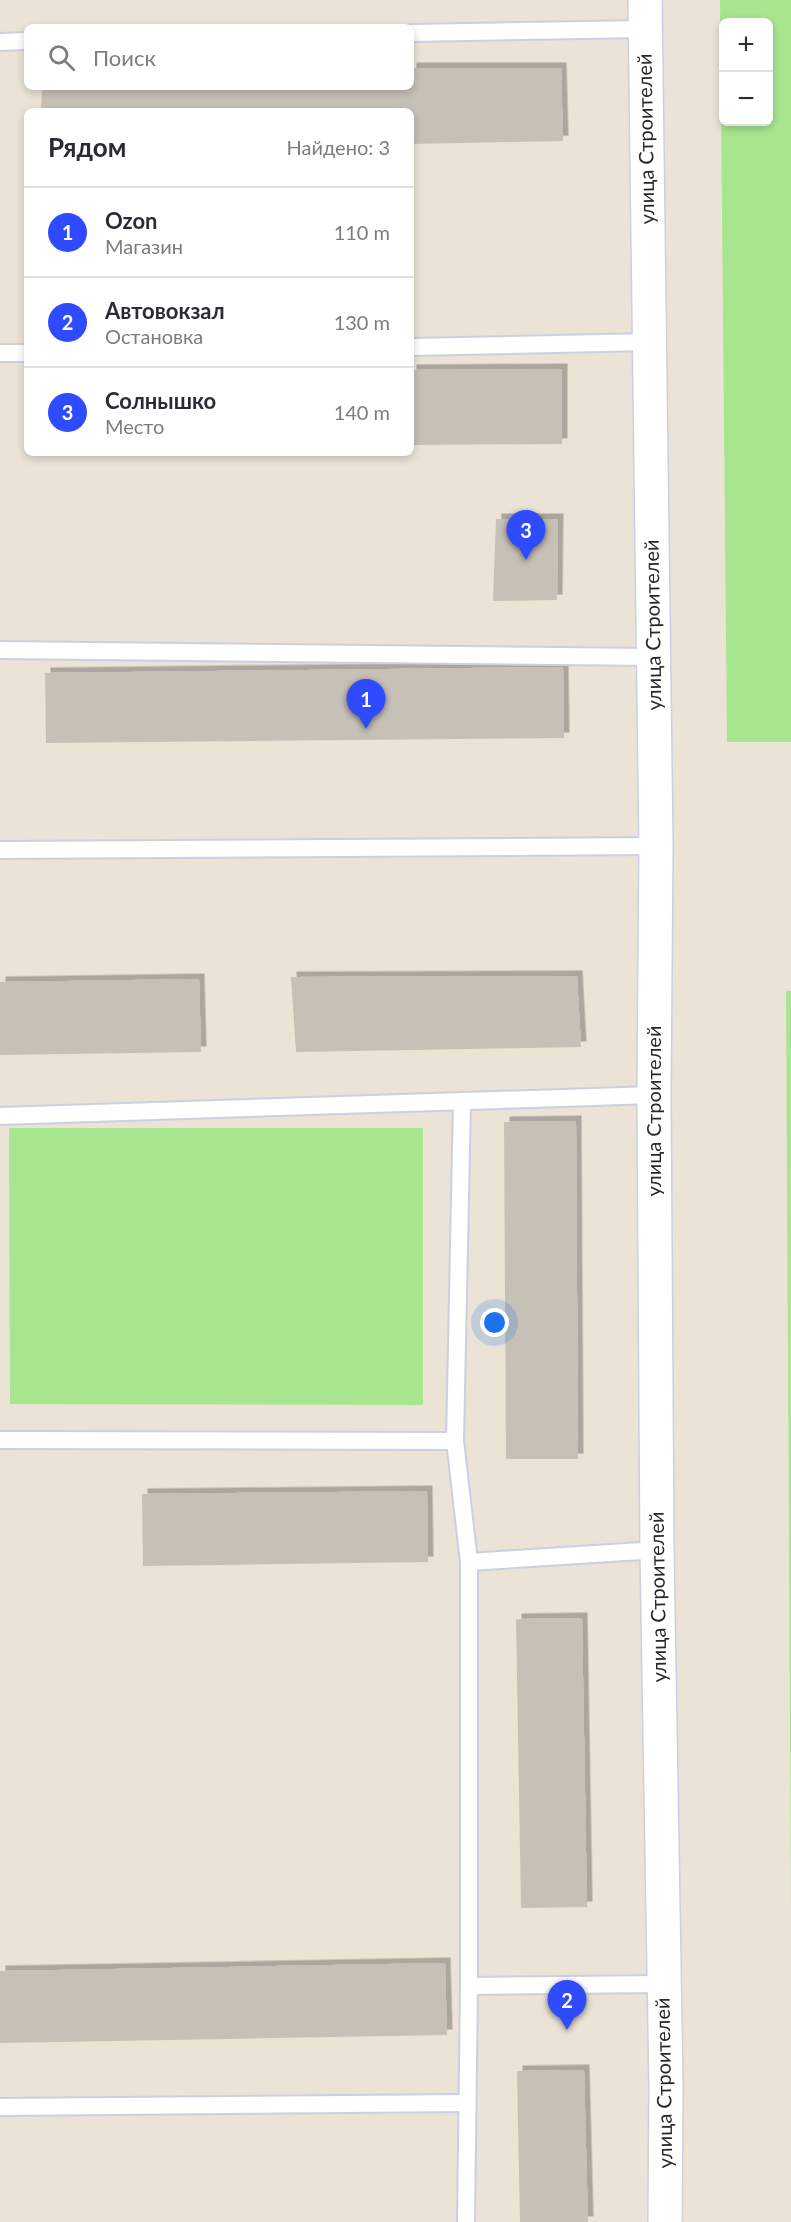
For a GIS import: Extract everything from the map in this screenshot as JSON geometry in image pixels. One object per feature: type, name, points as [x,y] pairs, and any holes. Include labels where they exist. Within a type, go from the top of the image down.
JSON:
[{"type":"main road","name":"улица Строителей","points":[[645,14],[656,846],[654,1095],[657,1550],[666,2087],[665,2222]]},
{"type":"lane","points":[[414,33],[645,14]]},
{"type":"lane","points":[[0,42],[24,41]]},
{"type":"lane","points":[[414,347],[650,342]]},
{"type":"lane","points":[[0,353],[24,353]]},
{"type":"lane","points":[[0,650],[653,657]]},
{"type":"lane","points":[[0,850],[656,846]]},
{"type":"lane","points":[[0,1116],[654,1095]]},
{"type":"lane","points":[[462,1101],[456,1442],[469,1562],[469,1986],[466,2222]]},
{"type":"lane","points":[[0,1440],[456,1442]]},
{"type":"lane","points":[[469,1562],[657,1550]]},
{"type":"lane","points":[[469,1986],[663,1984]]},
{"type":"lane","points":[[0,2107],[468,2103]]},
{"type":"green space","points":[[720,0],[791,0],[791,742],[727,742],[721,126],[773,126],[773,18],[720,18]]},
{"type":"green space","points":[[786,991],[791,991],[791,1908]]},
{"type":"green space","points":[[9,1128],[423,1128],[423,1405],[10,1404]]},
{"type":"building","points":[[414,68],[561,68],[563,141],[414,144],[414,108],[41,108],[42,90],[414,90]]},
{"type":"building","points":[[562,369],[562,444],[414,445],[414,370]]},
{"type":"building","points":[[496,519],[558,519],[557,600],[493,601]]},
{"type":"building","points":[[563,667],[564,738],[46,743],[45,673]]},
{"type":"building","points":[[577,976],[581,1047],[296,1052],[291,977]]},
{"type":"building","points":[[199,979],[201,1052],[0,1055],[0,982]]},
{"type":"building","points":[[576,1121],[578,1459],[506,1459],[504,1122]]},
{"type":"building","points":[[427,1491],[428,1562],[143,1566],[142,1494]]},
{"type":"building","points":[[582,1618],[587,1907],[521,1908],[516,1619]]},
{"type":"building","points":[[445,1963],[447,2035],[0,2043],[0,1971]]},
{"type":"building","points":[[584,2070],[588,2222],[520,2222],[517,2071]]},
{"type":"place","name":"Солнышко","points":[[526,560]]},
{"type":"place","name":"Ozon","points":[[366,729]]},
{"type":"place","name":"Автовокзал","points":[[567,2030]]}]
